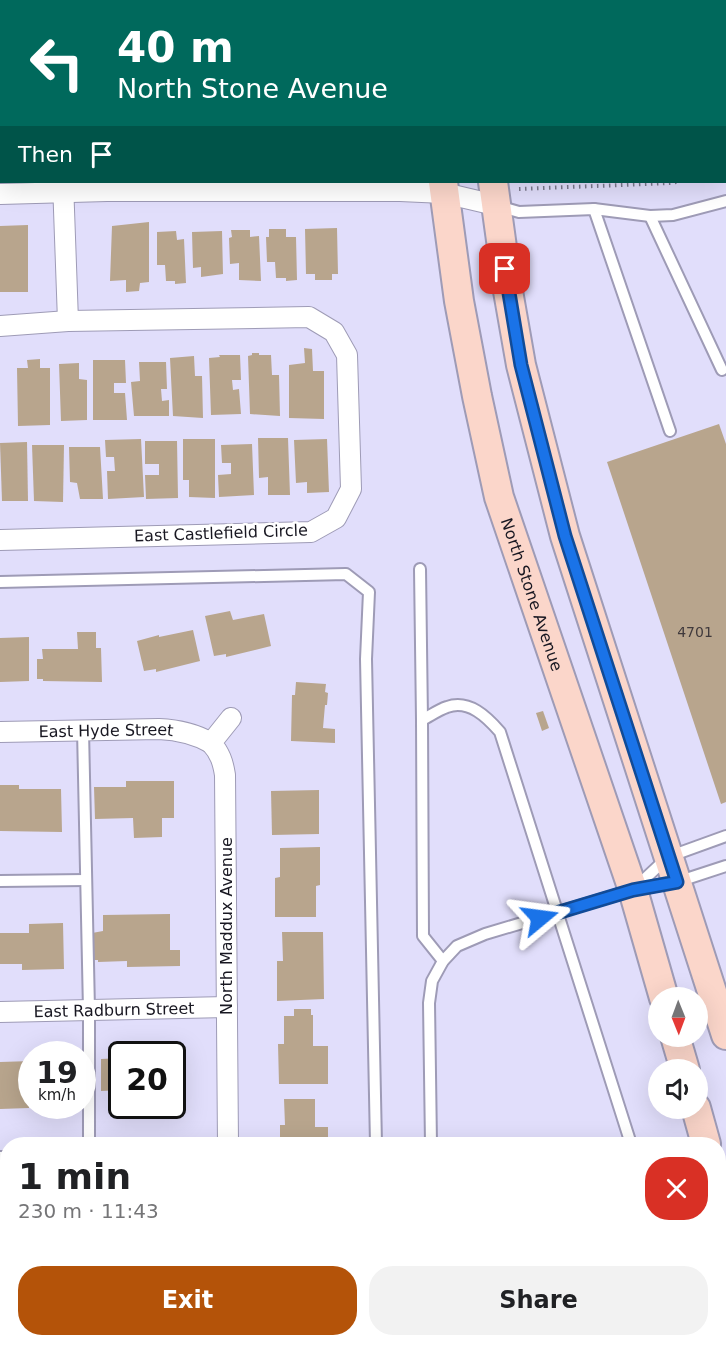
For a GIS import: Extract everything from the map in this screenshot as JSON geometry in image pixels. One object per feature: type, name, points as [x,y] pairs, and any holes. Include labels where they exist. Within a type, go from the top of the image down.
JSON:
[{"type":"main road","name":"North Stone Avenue","points":[[444,187],[463,322],[499,497],[633,890],[661,987]]},
{"type":"main road","points":[[502,192],[521,365],[538,436],[565,536],[726,1035]]},
{"type":"main road","points":[[699,1119],[704,1137]]},
{"type":"street","points":[[2,194],[29,183]]},
{"type":"street","points":[[210,183],[234,188]]},
{"type":"street","points":[[2,194],[63,187],[136,186],[400,191],[444,187],[502,192]]},
{"type":"street","points":[[63,187],[68,321]]},
{"type":"street","name":"East Castlefield Circle","points":[[0,326],[68,321],[309,317],[334,332],[347,355],[351,489],[336,518],[311,532],[0,540]]},
{"type":"street","points":[[211,743],[231,718]]},
{"type":"street","name":"East Hyde Street","points":[[0,732],[178,730],[198,735],[211,743]]},
{"type":"street","name":"North Maddux Avenue","points":[[211,743],[222,760],[225,775],[228,1137]]},
{"type":"street","name":"East Radburn Street","points":[[0,1012],[227,1007]]},
{"type":"lane","points":[[502,192],[519,212],[594,209],[650,216],[673,215],[726,201]]},
{"type":"lane","points":[[594,209],[670,430]]},
{"type":"lane","points":[[650,216],[722,370]]},
{"type":"lane","points":[[420,568],[423,936],[443,961]]},
{"type":"lane","points":[[0,582],[346,574],[369,592],[367,671],[376,1137]]},
{"type":"lane","points":[[422,720],[448,706],[470,707],[488,718],[500,732],[629,1137]]},
{"type":"lane","points":[[83,730],[89,1010],[89,1137]]},
{"type":"lane","points":[[431,1137],[429,1003],[432,981],[443,961],[456,946],[485,934],[633,890],[673,869],[726,836]]},
{"type":"lane","points":[[633,890],[673,869],[726,866]]},
{"type":"lane","points":[[0,881],[86,880]]},
{"type":"path","points":[[502,192],[671,183]]},
{"type":"building","points":[[149,222],[149,282],[140,283],[139,291],[126,292],[126,280],[110,281],[112,226]]},
{"type":"building","points":[[28,225],[28,292],[0,292],[0,226]]},
{"type":"building","points":[[337,228],[338,274],[332,274],[332,280],[315,280],[315,274],[306,274],[305,229]]},
{"type":"building","points":[[269,229],[286,229],[286,237],[296,237],[297,280],[286,281],[286,278],[276,278],[275,262],[267,262],[266,237],[269,237]]},
{"type":"building","points":[[231,230],[250,230],[250,237],[259,236],[261,281],[239,280],[239,263],[230,264]]},
{"type":"building","points":[[176,231],[177,240],[184,239],[186,283],[175,284],[175,281],[166,281],[165,265],[157,265],[157,232]]},
{"type":"building","points":[[222,231],[223,274],[201,277],[201,267],[193,268],[192,232]]},
{"type":"building","points":[[304,348],[312,349],[313,371],[324,371],[324,419],[289,418],[289,365],[305,363]]},
{"type":"building","points":[[252,353],[271,355],[272,375],[279,375],[280,416],[250,414],[248,356]]},
{"type":"building","points":[[219,355],[240,355],[241,380],[232,380],[233,390],[239,389],[241,414],[211,415],[209,358],[220,357]]},
{"type":"building","points":[[194,356],[195,376],[202,376],[203,418],[173,416],[170,358]]},
{"type":"building","points":[[40,359],[40,368],[50,368],[50,425],[18,426],[17,368],[28,368],[27,360]]},
{"type":"building","points":[[93,360],[125,360],[126,383],[114,383],[114,393],[125,393],[127,420],[93,420]]},
{"type":"building","points":[[139,362],[166,362],[167,389],[161,389],[162,401],[169,400],[169,416],[134,416],[131,382],[140,381]]},
{"type":"building","points":[[79,363],[79,379],[87,380],[87,420],[61,421],[59,364]]},
{"type":"building","points":[[719,424],[726,444],[726,802],[721,804],[607,462]]},
{"type":"building","points":[[258,438],[288,438],[290,495],[268,495],[268,477],[259,478]]},
{"type":"building","points":[[141,439],[144,497],[108,499],[107,471],[115,471],[114,457],[106,457],[105,440]]},
{"type":"building","points":[[183,439],[215,439],[215,498],[189,497],[189,480],[183,480]]},
{"type":"building","points":[[327,439],[329,492],[307,493],[307,482],[296,483],[294,440]]},
{"type":"building","points":[[145,441],[177,441],[178,498],[146,499],[145,475],[159,475],[159,464],[145,464]]},
{"type":"building","points":[[27,442],[28,501],[2,501],[0,443]]},
{"type":"building","points":[[252,444],[254,495],[219,497],[218,475],[231,474],[231,463],[222,463],[221,445]]},
{"type":"building","points":[[32,445],[64,445],[63,502],[34,501]]},
{"type":"building","points":[[69,447],[100,447],[103,499],[80,499],[77,483],[70,482]]},
{"type":"building","points":[[230,611],[233,620],[264,614],[271,646],[226,657],[226,654],[214,656],[205,616]]},
{"type":"building","points":[[193,630],[200,661],[156,672],[156,669],[144,671],[137,641]]},
{"type":"building","points":[[77,632],[96,632],[96,648],[101,648],[102,682],[37,679],[37,659],[43,659],[42,649],[78,649]]},
{"type":"building","points":[[29,637],[29,681],[0,682],[0,638]]},
{"type":"building","points":[[296,682],[326,684],[325,692],[328,693],[323,728],[335,729],[335,743],[291,741],[292,695],[295,695]]},
{"type":"building","points":[[543,711],[549,728],[542,731],[536,713]]},
{"type":"building","points":[[126,781],[174,781],[174,818],[162,818],[162,837],[134,838],[133,818],[95,819],[94,787],[126,787]]},
{"type":"building","points":[[0,785],[19,785],[19,789],[61,789],[62,832],[0,831]]},
{"type":"building","points":[[319,790],[319,834],[272,835],[271,791]]},
{"type":"building","points":[[320,847],[320,885],[316,886],[316,917],[275,917],[275,878],[280,877],[280,848]]},
{"type":"building","points":[[170,914],[170,950],[180,950],[180,966],[127,967],[127,961],[98,962],[98,960],[92,960],[92,933],[103,931],[103,915]]},
{"type":"building","points":[[63,923],[64,969],[22,970],[22,964],[0,964],[0,933],[29,933],[29,924]]},
{"type":"building","points":[[282,932],[323,932],[324,999],[277,1001],[277,961],[283,961]]},
{"type":"building","points":[[294,1009],[311,1009],[313,1046],[328,1046],[328,1084],[279,1084],[278,1044],[284,1044],[284,1016],[294,1016]]},
{"type":"building","points":[[101,1059],[108,1059],[108,1091],[101,1091]]},
{"type":"building","points":[[18,1061],[18,1108],[0,1109],[0,1062]]},
{"type":"building","points":[[284,1099],[315,1099],[315,1127],[328,1127],[328,1137],[280,1137],[280,1125],[285,1125]]},
{"type":"route","points":[[505,269],[521,365],[565,536],[677,882],[633,890],[540,918]]}]
